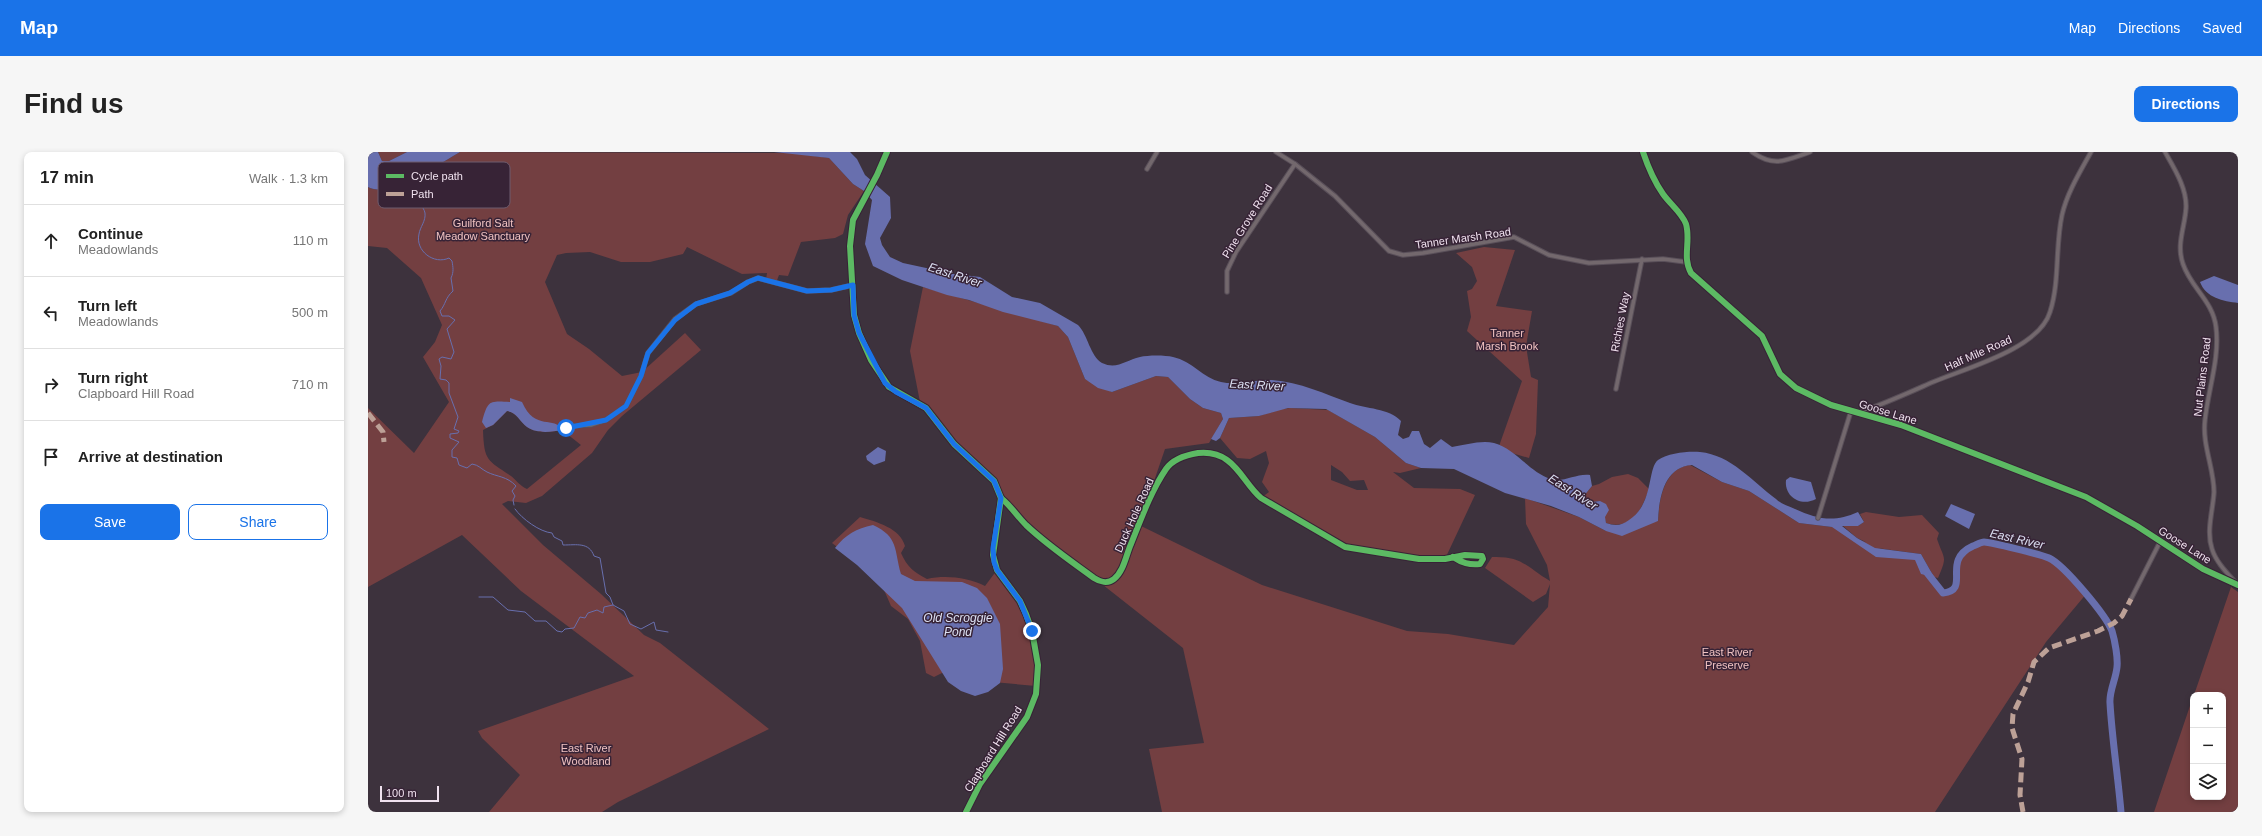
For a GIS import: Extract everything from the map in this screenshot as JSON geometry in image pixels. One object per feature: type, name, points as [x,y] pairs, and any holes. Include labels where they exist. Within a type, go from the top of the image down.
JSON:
[{"type":"street","points":[[887,152],[876,179],[865,196],[853,220],[850,246],[854,315],[859,333],[885,383],[896,392],[926,408],[954,444],[994,481],[1001,498]]},
{"type":"street","points":[[1147,168],[1157,152]]},
{"type":"street","name":"Tanner Marsh Road","points":[[1276,152],[1295,164],[1335,196],[1389,251],[1403,255],[1423,253],[1514,237],[1550,255],[1590,263],[1642,259],[1663,259],[1686,262]]},
{"type":"street","points":[[1643,152],[1652,176],[1686,224],[1688,234],[1686,262]]},
{"type":"street","points":[[1752,152],[1763,160],[1775,163],[1810,152]]},
{"type":"street","name":"Half Mile Road","points":[[1857,413],[1892,401],[2002,354],[2041,329],[2050,313],[2056,282],[2062,216],[2068,198],[2091,152]]},
{"type":"street","name":"Nut Plains Road","points":[[2165,152],[2176,171],[2185,194],[2186,206],[2179,248],[2181,258],[2187,273],[2208,302],[2216,327],[2216,350],[2205,422],[2207,451],[2214,491],[2210,542],[2218,561],[2237,584]]},
{"type":"street","name":"Pine Grove Road","points":[[1227,292],[1227,271],[1236,252],[1295,164]]},
{"type":"street","name":"Richies Way","points":[[1616,389],[1642,259]]},
{"type":"street","name":"Goose Lane","points":[[1686,262],[1696,278],[1762,336],[1776,366],[1787,382],[1831,405],[1947,442],[2086,497],[2119,515],[2203,569],[2237,584]]},
{"type":"street","points":[[565,430],[570,426],[591,425],[606,420],[626,406],[641,376],[648,353],[675,320],[696,304],[730,293],[758,278],[807,291],[831,290],[853,285]]},
{"type":"street","points":[[1818,518],[1851,411]]},
{"type":"street","name":"Duck Hole Road","points":[[1001,498],[1011,506],[1025,523],[1055,549],[1100,582],[1107,582],[1114,580],[1120,572],[1139,525],[1166,469],[1174,461],[1183,457],[1204,453],[1216,455],[1227,460],[1242,476],[1250,488],[1261,498],[1345,547],[1419,559],[1475,555],[1482,556],[1483,559],[1480,564],[1475,564],[1461,563],[1453,557]]},
{"type":"street","name":"Clapboard Hill Road","points":[[966,812],[980,784],[1027,717],[1037,685],[1038,665],[1030,626],[1020,601],[997,570],[993,555],[1001,498]]},
{"type":"street","points":[[2131,599],[2160,542]]},
{"type":"green space","points":[[378,152],[407,152],[389,161],[382,161]]},
{"type":"green space","name":"Guilford Salt Meadow Sanctuary","points":[[460,152],[792,153],[829,158],[853,184],[864,191],[848,215],[843,234],[835,238],[801,242],[788,276],[779,275],[776,283],[766,280],[767,273],[742,274],[687,247],[683,254],[650,262],[621,262],[590,252],[557,255],[545,282],[567,334],[589,349],[622,376],[642,372],[685,333],[701,350],[622,416],[608,430],[592,453],[542,496],[526,503],[508,501],[502,504],[543,545],[601,594],[644,635],[660,643],[769,729],[618,802],[602,812],[489,812],[520,775],[482,738],[478,731],[634,676],[521,591],[462,535],[368,587],[368,408],[414,453],[449,402],[423,357],[435,342],[442,325],[421,278],[387,248],[368,246],[368,187],[378,189],[378,208],[510,208],[510,162],[443,162]],"holes":[[[507,411],[515,415],[530,429],[543,432],[562,430],[581,445],[527,489],[492,463],[486,454],[485,448],[483,430],[493,425]]]},
{"type":"green space","name":"Tanner Marsh Brook","points":[[1484,247],[1515,250],[1496,306],[1532,311],[1526,346],[1531,377],[1538,380],[1536,434],[1529,458],[1498,449],[1522,381],[1467,331],[1471,317],[1467,291],[1472,289],[1477,281],[1472,267],[1456,253]]},
{"type":"green space","name":"East River Preserve","points":[[923,287],[1058,326],[1068,337],[1085,379],[1112,392],[1156,376],[1168,377],[1190,399],[1203,408],[1221,413],[1223,419],[1209,443],[1165,449],[1139,525],[1262,585],[1407,631],[1448,634],[1514,645],[1548,607],[1550,584],[1546,594],[1533,602],[1485,568],[1492,557],[1511,558],[1524,563],[1550,581],[1547,565],[1526,524],[1525,498],[1579,517],[1606,531],[1658,521],[1662,495],[1669,478],[1681,467],[1690,465],[1722,482],[1749,491],[1799,523],[1832,527],[1837,525],[1854,539],[1866,542],[1857,538],[1842,525],[1858,526],[1864,522],[1860,514],[1866,512],[1899,517],[1922,515],[1939,533],[1937,539],[1944,561],[1938,578],[1934,577],[1921,554],[1877,548],[1917,558],[1927,568],[1929,577],[1943,593],[1950,592],[1956,587],[1958,580],[1955,571],[1956,562],[1966,549],[1983,542],[2049,558],[2087,593],[2046,642],[1935,812],[1162,812],[1149,749],[1204,743],[1183,648],[1027,525],[1001,498],[994,481],[954,444],[920,402],[910,351]]},
{"type":"green space","points":[[1281,409],[1328,410],[1375,437],[1406,463],[1421,468],[1400,473],[1393,472],[1414,488],[1460,489],[1475,495],[1445,559],[1434,560],[1345,547],[1261,498],[1269,492],[1262,482],[1269,463],[1266,451],[1250,459],[1237,458],[1220,438],[1229,418],[1259,416]],"holes":[[[1331,465],[1342,472],[1350,481],[1364,480],[1368,490],[1357,490],[1331,480]]]},
{"type":"green space","points":[[1628,474],[1638,478],[1649,489],[1643,504],[1635,516],[1629,521],[1623,524],[1615,525],[1606,523],[1600,501],[1585,503],[1583,497],[1592,486],[1612,477]]},
{"type":"green space","name":"Old Scroggie Pond","points":[[860,517],[874,521],[893,530],[905,546],[901,553],[908,566],[927,579],[941,577],[956,578],[985,586],[997,570],[1021,611],[1032,638],[1035,653],[1036,686],[960,679],[942,673],[934,677],[926,673],[920,641],[908,619],[891,606],[884,590],[862,566],[832,543]]},
{"type":"green space","points":[[2231,587],[2238,592],[2238,812],[2154,812],[2190,706],[2190,800],[2226,800],[2226,692],[2195,692]]},
{"type":"water","points":[[368,152],[378,152],[382,161],[389,161],[407,152],[460,152],[443,162],[378,162],[378,189],[368,187]]},
{"type":"water","points":[[774,152],[850,152],[857,159],[865,175],[890,197],[891,218],[880,238],[882,245],[890,257],[903,263],[954,274],[980,277],[1012,297],[1040,303],[1078,325],[1095,356],[1102,363],[1107,365],[1121,364],[1143,356],[1173,357],[1186,362],[1209,377],[1221,382],[1234,383],[1266,380],[1282,381],[1312,389],[1356,405],[1384,411],[1401,421],[1398,435],[1403,439],[1409,437],[1412,431],[1419,431],[1424,444],[1430,448],[1441,439],[1452,447],[1478,442],[1494,443],[1509,450],[1543,476],[1551,479],[1560,480],[1580,475],[1590,475],[1592,486],[1583,497],[1585,503],[1600,501],[1606,504],[1609,510],[1605,517],[1606,523],[1612,525],[1618,525],[1629,520],[1643,505],[1652,471],[1658,460],[1673,454],[1684,452],[1711,454],[1731,463],[1785,505],[1811,515],[1833,519],[1858,512],[1864,522],[1858,526],[1842,526],[1857,538],[1875,548],[1921,554],[1934,577],[1921,574],[1915,560],[1876,557],[1832,527],[1799,523],[1749,491],[1722,482],[1692,465],[1675,471],[1669,478],[1662,494],[1658,521],[1622,536],[1606,531],[1579,517],[1551,506],[1505,493],[1454,469],[1421,468],[1406,463],[1375,437],[1326,409],[1288,408],[1259,416],[1229,418],[1220,438],[1216,441],[1211,439],[1223,419],[1221,413],[1203,408],[1190,399],[1168,377],[1156,376],[1112,392],[1098,388],[1085,379],[1068,337],[1058,326],[1003,312],[969,300],[947,295],[902,280],[873,266],[865,244],[872,200],[864,191],[853,184],[829,158]]},
{"type":"water","points":[[2214,276],[2238,285],[2238,303],[2221,300],[2206,292],[2200,282]]},
{"type":"water","points":[[510,398],[522,402],[527,411],[533,417],[544,422],[555,424],[562,430],[549,432],[535,431],[527,427],[516,415],[507,411],[493,425],[486,428],[482,422],[486,409],[490,403],[510,402]]},
{"type":"water","points":[[878,447],[886,451],[885,461],[874,465],[867,460],[866,456]]},
{"type":"water","points":[[1790,477],[1811,482],[1816,499],[1805,502],[1799,501],[1791,496],[1786,486],[1786,480]]},
{"type":"water","points":[[1951,504],[1975,514],[1969,529],[1945,516]]},
{"type":"water","name":"Old Scroggie Pond","points":[[873,525],[887,534],[891,539],[896,551],[901,574],[915,581],[962,582],[977,588],[987,598],[1000,624],[1003,669],[1000,683],[988,692],[975,696],[961,691],[948,682],[902,608],[857,565],[835,548],[843,539],[852,533],[861,528]]},
{"type":"waterway","points":[[422,208],[425,213],[425,219],[420,231],[420,246],[423,251],[432,258],[437,260],[449,258],[452,261],[453,267],[451,278],[453,291],[448,296],[440,311],[442,316],[449,316],[455,320],[447,329],[454,352],[451,359],[442,357],[439,359],[441,366],[440,379],[446,380],[449,383],[449,393],[458,417],[454,429],[459,431],[458,433],[450,434],[450,438],[459,442],[452,450],[452,457],[457,458],[459,465],[467,468],[472,464],[487,472],[506,478],[513,483],[516,486],[512,491],[515,496],[513,500],[514,505]]},
{"type":"waterway","points":[[515,509],[522,517],[532,524],[542,530],[552,533],[554,537],[562,541],[563,545],[586,546],[594,556],[600,558],[606,593],[610,597],[613,605],[624,611],[630,624],[641,629],[654,622],[656,630],[668,632]]},
{"type":"waterway","name":"East River","points":[[1924,569],[1943,593],[1951,591],[1957,581],[1958,559],[1963,552],[1984,542],[2006,546],[2049,558],[2056,562],[2074,580],[2102,614],[2112,631],[2117,659],[2117,667],[2110,703],[2121,812]]},
{"type":"waterway","points":[[479,597],[493,597],[508,610],[525,612],[535,621],[546,621],[557,631],[562,632],[565,629],[574,628],[580,617],[585,618],[588,613],[597,610],[603,613],[604,607],[613,605]]},
{"type":"marked path","points":[[368,413],[383,432],[384,442]]},
{"type":"marked path","points":[[2023,812],[2020,795],[2022,759],[2012,728],[2013,714],[2028,682],[2034,662],[2049,648],[2098,631],[2114,623],[2122,616],[2131,599]]},
{"type":"cycle path","points":[[887,152],[877,175],[853,220],[850,246],[854,315],[859,333],[871,360],[889,387],[926,408],[954,444],[994,481],[1001,498],[993,555],[997,570],[1020,601],[1026,614],[1032,631],[1038,665],[1036,694],[1027,717],[980,784],[966,812]]},
{"type":"cycle path","points":[[1643,152],[1660,189],[1682,216],[1686,224],[1688,237],[1687,261],[1691,273],[1762,336],[1780,374],[1796,388],[1831,405],[1901,425],[2086,497],[2137,526],[2203,569],[2238,585]]},
{"type":"cycle path","points":[[1001,498],[1026,525],[1051,546],[1094,578],[1099,581],[1109,582],[1120,572],[1147,505],[1166,469],[1176,460],[1184,456],[1198,453],[1209,453],[1220,456],[1232,464],[1261,498],[1345,547],[1419,559],[1445,559],[1465,555],[1482,556],[1483,559],[1480,564],[1469,564],[1459,561],[1456,559],[1453,557]]},
{"type":"route","points":[[566,428],[574,425],[591,425],[606,420],[626,406],[635,392],[643,373],[645,359],[648,353],[675,320],[696,304],[738,290],[748,282],[758,278],[807,291],[831,290],[853,285],[854,315],[859,333],[871,360],[885,383],[896,392],[926,408],[954,444],[994,481],[1001,498],[993,548],[994,562],[997,570],[1020,601],[1032,631]]},
{"type":"park label","name":"East River Woodland","points":[[586,754]]}]
